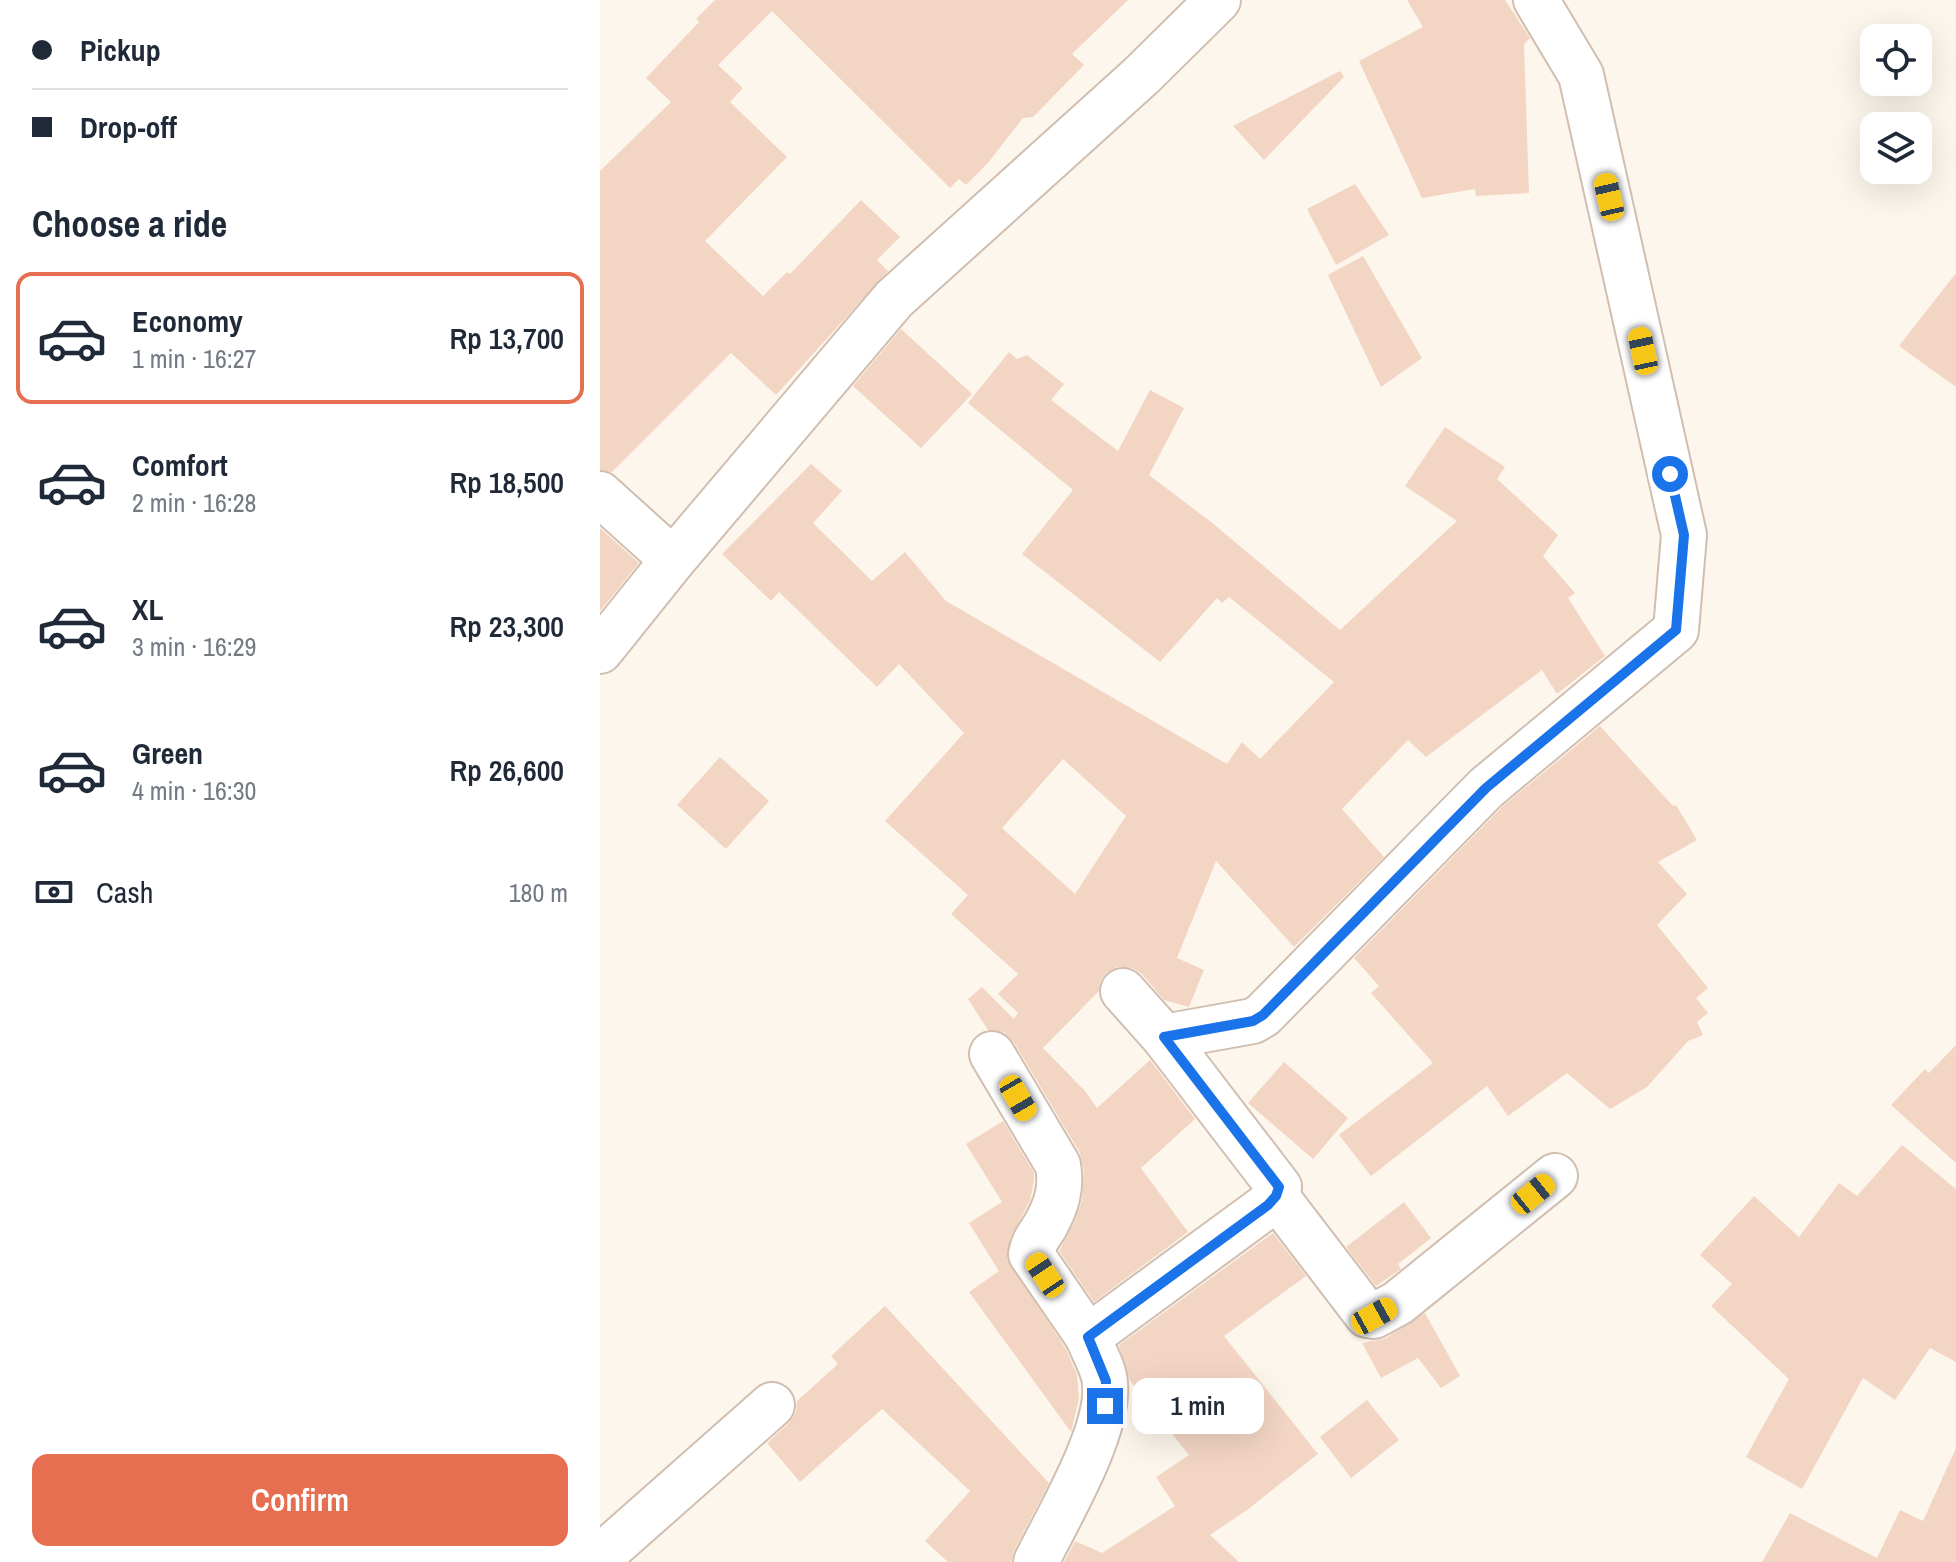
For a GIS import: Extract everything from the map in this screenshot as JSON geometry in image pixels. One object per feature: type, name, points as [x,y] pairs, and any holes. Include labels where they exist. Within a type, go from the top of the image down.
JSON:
[{"type":"street","points":[[600,651],[894,299],[1141,76],[1218,0]]},
{"type":"street","points":[[1164,1037],[1253,1021],[1263,1015],[1486,788],[1676,630],[1684,535],[1581,75],[1536,0]]},
{"type":"street","points":[[600,494],[673,560]]},
{"type":"street","points":[[1088,1337],[1276,1196],[1279,1187],[1164,1037],[1123,991]]},
{"type":"street","points":[[992,1054],[1058,1165],[1061,1183],[1054,1209],[1033,1243],[1031,1254],[1088,1337],[1106,1381],[1105,1406],[1092,1447],[1036,1562]]},
{"type":"street","points":[[1276,1196],[1367,1315],[1374,1316],[1398,1303],[1555,1176]]},
{"type":"street","points":[[616,1555],[772,1405]]},
{"type":"building","points":[[715,0],[1128,0],[1072,54],[1084,65],[1033,117],[1023,118],[966,185],[959,179],[950,188],[772,11],[718,65],[743,88],[730,102],[787,157],[705,241],[763,296],[787,272],[790,274],[861,200],[900,237],[877,260],[888,271],[776,395],[731,353],[611,473],[600,470],[600,171],[671,102],[646,78],[699,22],[696,19]]},
{"type":"building","points":[[1407,0],[1505,0],[1530,38],[1524,44],[1529,193],[1476,196],[1475,189],[1422,198],[1359,61],[1423,27]]},
{"type":"building","points":[[1340,71],[1344,77],[1264,160],[1233,126]]},
{"type":"building","points":[[1355,184],[1389,235],[1336,265],[1307,209]]},
{"type":"building","points":[[1363,256],[1422,358],[1381,387],[1328,275]]},
{"type":"building","points":[[1956,273],[1956,387],[1899,346]]},
{"type":"building","points":[[901,329],[972,394],[921,448],[853,386]]},
{"type":"building","points":[[1009,352],[1017,359],[1027,355],[1064,384],[1051,400],[1118,451],[1150,390],[1184,408],[1149,475],[1211,522],[1340,630],[1457,521],[1405,486],[1445,427],[1505,467],[1497,479],[1558,535],[1543,556],[1575,593],[1568,598],[1605,656],[1557,694],[1542,670],[1426,757],[1408,740],[1342,809],[1384,857],[1294,947],[1216,861],[1177,958],[1204,970],[1189,1007],[1164,1000],[1142,974],[1132,968],[1117,967],[1106,973],[1099,991],[1043,1048],[1085,1091],[1097,1108],[1150,1060],[1195,1119],[1141,1168],[1188,1232],[1094,1302],[1059,1251],[1082,1200],[1084,1172],[1080,1153],[1013,1041],[1004,1032],[988,1030],[968,999],[982,987],[1014,1019],[1018,1013],[998,994],[1018,974],[951,914],[968,895],[885,821],[964,733],[899,664],[877,687],[779,592],[771,601],[722,554],[811,464],[842,491],[813,523],[872,581],[905,552],[946,601],[1227,764],[1242,742],[1260,759],[1334,682],[1229,597],[1222,603],[1217,598],[1160,662],[1022,554],[1073,490],[968,403]],"holes":[[[1063,759],[1126,816],[1075,894],[1002,828]]]},
{"type":"building","points":[[600,528],[639,563],[600,611]]},
{"type":"building","points":[[1600,726],[1673,806],[1676,805],[1697,840],[1658,862],[1687,894],[1657,925],[1708,988],[1696,998],[1708,1013],[1697,1022],[1703,1035],[1688,1041],[1647,1087],[1610,1109],[1567,1073],[1508,1116],[1487,1086],[1371,1176],[1339,1135],[1433,1063],[1371,993],[1379,986],[1354,958],[1503,806]]},
{"type":"building","points":[[720,757],[769,801],[726,849],[677,805]]},
{"type":"building","points":[[1956,1045],[1956,1163],[1891,1105],[1925,1069],[1929,1073]]},
{"type":"building","points":[[1284,1062],[1348,1118],[1313,1159],[1248,1103]]},
{"type":"building","points":[[1003,1121],[1034,1173],[1030,1201],[1010,1238],[1007,1259],[1066,1349],[1077,1375],[1079,1399],[1071,1432],[969,1292],[999,1271],[969,1223],[1002,1202],[966,1144]]},
{"type":"building","points":[[1902,1145],[1956,1189],[1956,1362],[1930,1348],[1895,1400],[1863,1378],[1802,1489],[1746,1457],[1789,1379],[1711,1306],[1732,1284],[1700,1255],[1754,1196],[1799,1237],[1839,1183],[1857,1196]]},
{"type":"building","points":[[1404,1202],[1431,1238],[1398,1264],[1401,1269],[1376,1286],[1346,1247]]},
{"type":"building","points":[[1273,1233],[1306,1276],[1224,1336],[1318,1454],[1210,1535],[1239,1562],[1064,1562],[1075,1541],[1102,1553],[1175,1506],[1156,1477],[1189,1455],[1130,1381],[1119,1345]]},
{"type":"building","points":[[885,1306],[1049,1483],[1011,1562],[948,1562],[925,1541],[970,1491],[882,1409],[800,1482],[767,1443],[789,1423],[796,1412],[797,1401],[838,1364],[831,1356]]},
{"type":"building","points":[[1425,1313],[1460,1376],[1441,1388],[1418,1358],[1381,1378],[1362,1343],[1386,1338]]},
{"type":"building","points":[[1367,1400],[1399,1440],[1351,1478],[1320,1437]]},
{"type":"building","points":[[1956,1448],[1956,1562],[1762,1562],[1790,1513],[1877,1558],[1900,1510],[1923,1521]]},
{"type":"route","points":[[1105,1406],[1106,1381],[1088,1337],[1268,1205],[1279,1187],[1164,1037],[1253,1021],[1263,1015],[1486,788],[1676,630],[1684,535],[1670,474]]}]
